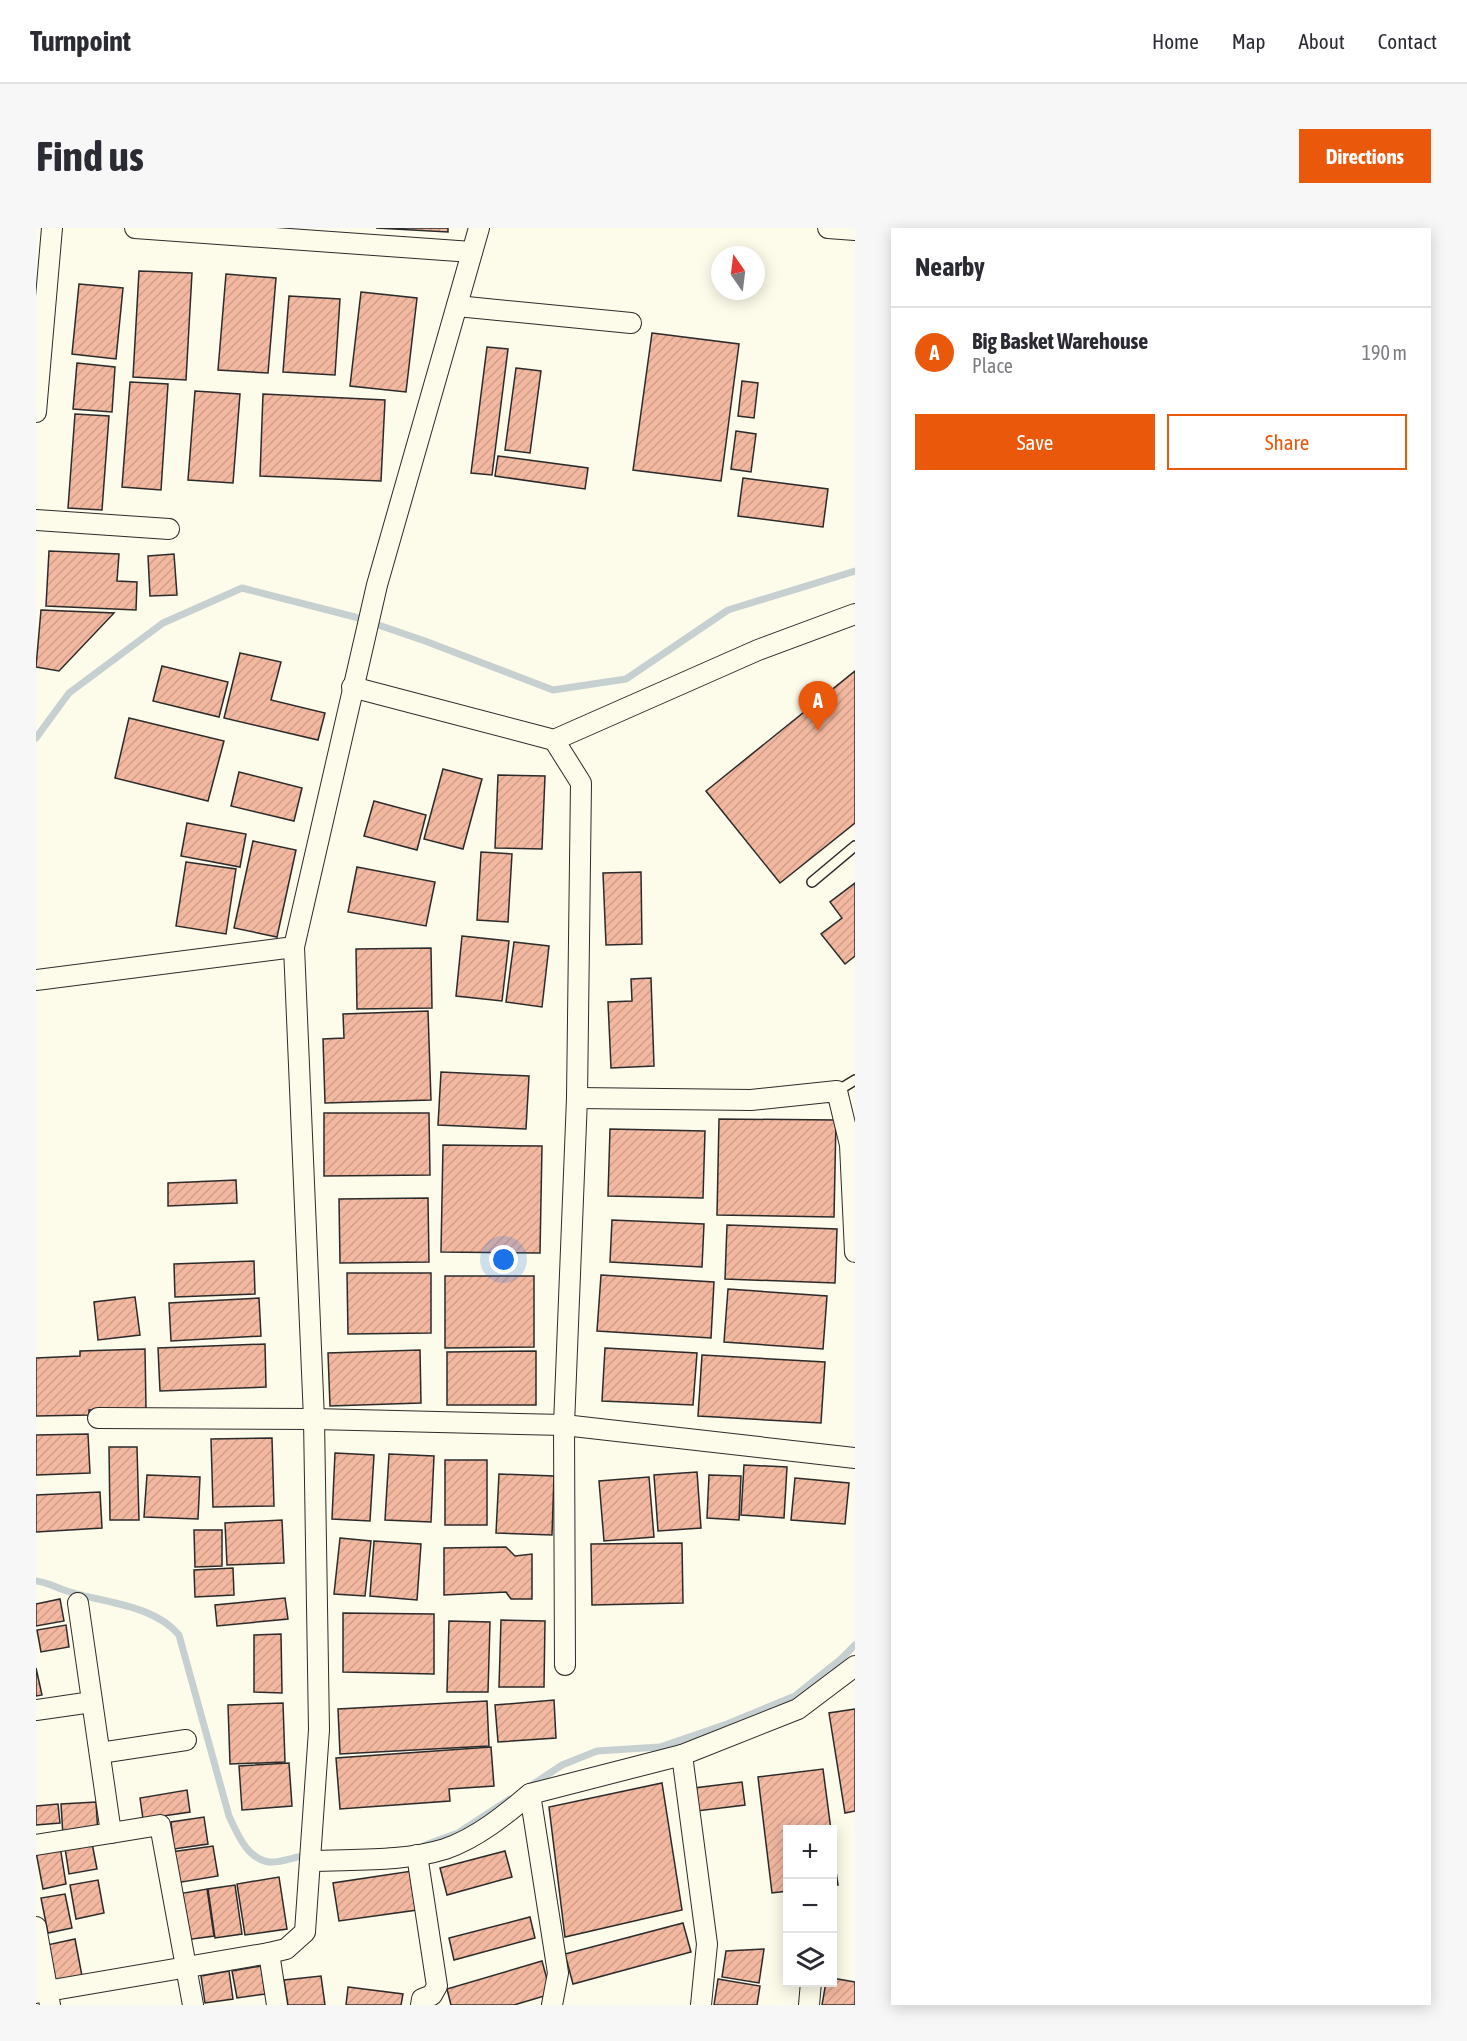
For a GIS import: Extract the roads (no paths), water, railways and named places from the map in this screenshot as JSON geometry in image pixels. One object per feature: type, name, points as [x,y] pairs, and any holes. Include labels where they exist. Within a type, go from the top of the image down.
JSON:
[{"type":"street","points":[[36,412],[52,228]]},
{"type":"street","points":[[135,228],[472,252]]},
{"type":"street","points":[[36,1927],[45,1996],[187,1966],[286,1949],[305,1932],[319,1730],[314,1419],[294,947],[377,585],[479,228]]},
{"type":"street","points":[[828,228],[855,230]]},
{"type":"street","points":[[457,306],[631,323]]},
{"type":"street","points":[[36,520],[170,529]]},
{"type":"street","points":[[352,687],[554,740],[758,650],[855,614]]},
{"type":"street","points":[[554,740],[581,783],[577,1098],[564,1425],[565,1665]]},
{"type":"street","points":[[36,980],[294,947]]},
{"type":"street","points":[[577,1098],[751,1100],[837,1091],[850,1145],[855,1252]]},
{"type":"street","points":[[98,1418],[314,1419],[564,1425],[855,1458]]},
{"type":"street","points":[[78,1603],[111,1833]]},
{"type":"street","points":[[311,1861],[417,1855],[446,1848],[471,1837],[505,1815],[530,1794],[682,1755],[798,1709],[855,1666]]},
{"type":"street","points":[[36,1710],[93,1702]]},
{"type":"street","points":[[100,1753],[186,1740]]},
{"type":"street","points":[[682,1755],[707,1944],[701,2005]]},
{"type":"street","points":[[530,1794],[558,1973],[552,2005]]},
{"type":"street","points":[[36,1845],[160,1826],[193,2005]]},
{"type":"street","points":[[417,1855],[437,1986],[432,1995],[422,2000],[421,2005]]},
{"type":"street","points":[[269,1953],[277,2005]]},
{"type":"street","points":[[809,2005],[811,1987]]},
{"type":"lane","points":[[812,882],[855,846]]},
{"type":"lane","points":[[837,1091],[855,1080]]},
{"type":"waterway","points":[[36,738],[69,693],[163,623],[242,588],[355,617],[553,690],[626,679],[728,610],[855,571]]},
{"type":"waterway","points":[[36,1581],[142,1611],[156,1617],[179,1635],[229,1816],[239,1837],[249,1851],[261,1860],[277,1862],[302,1856]]},
{"type":"waterway","points":[[529,1787],[562,1765],[597,1751],[660,1747],[727,1724],[795,1696],[855,1645]]},
{"type":"waterway","points":[[425,1845],[458,1833],[510,1799]]},
{"type":"place","name":"Big Basket Warehouse","points":[[818,731]]}]
